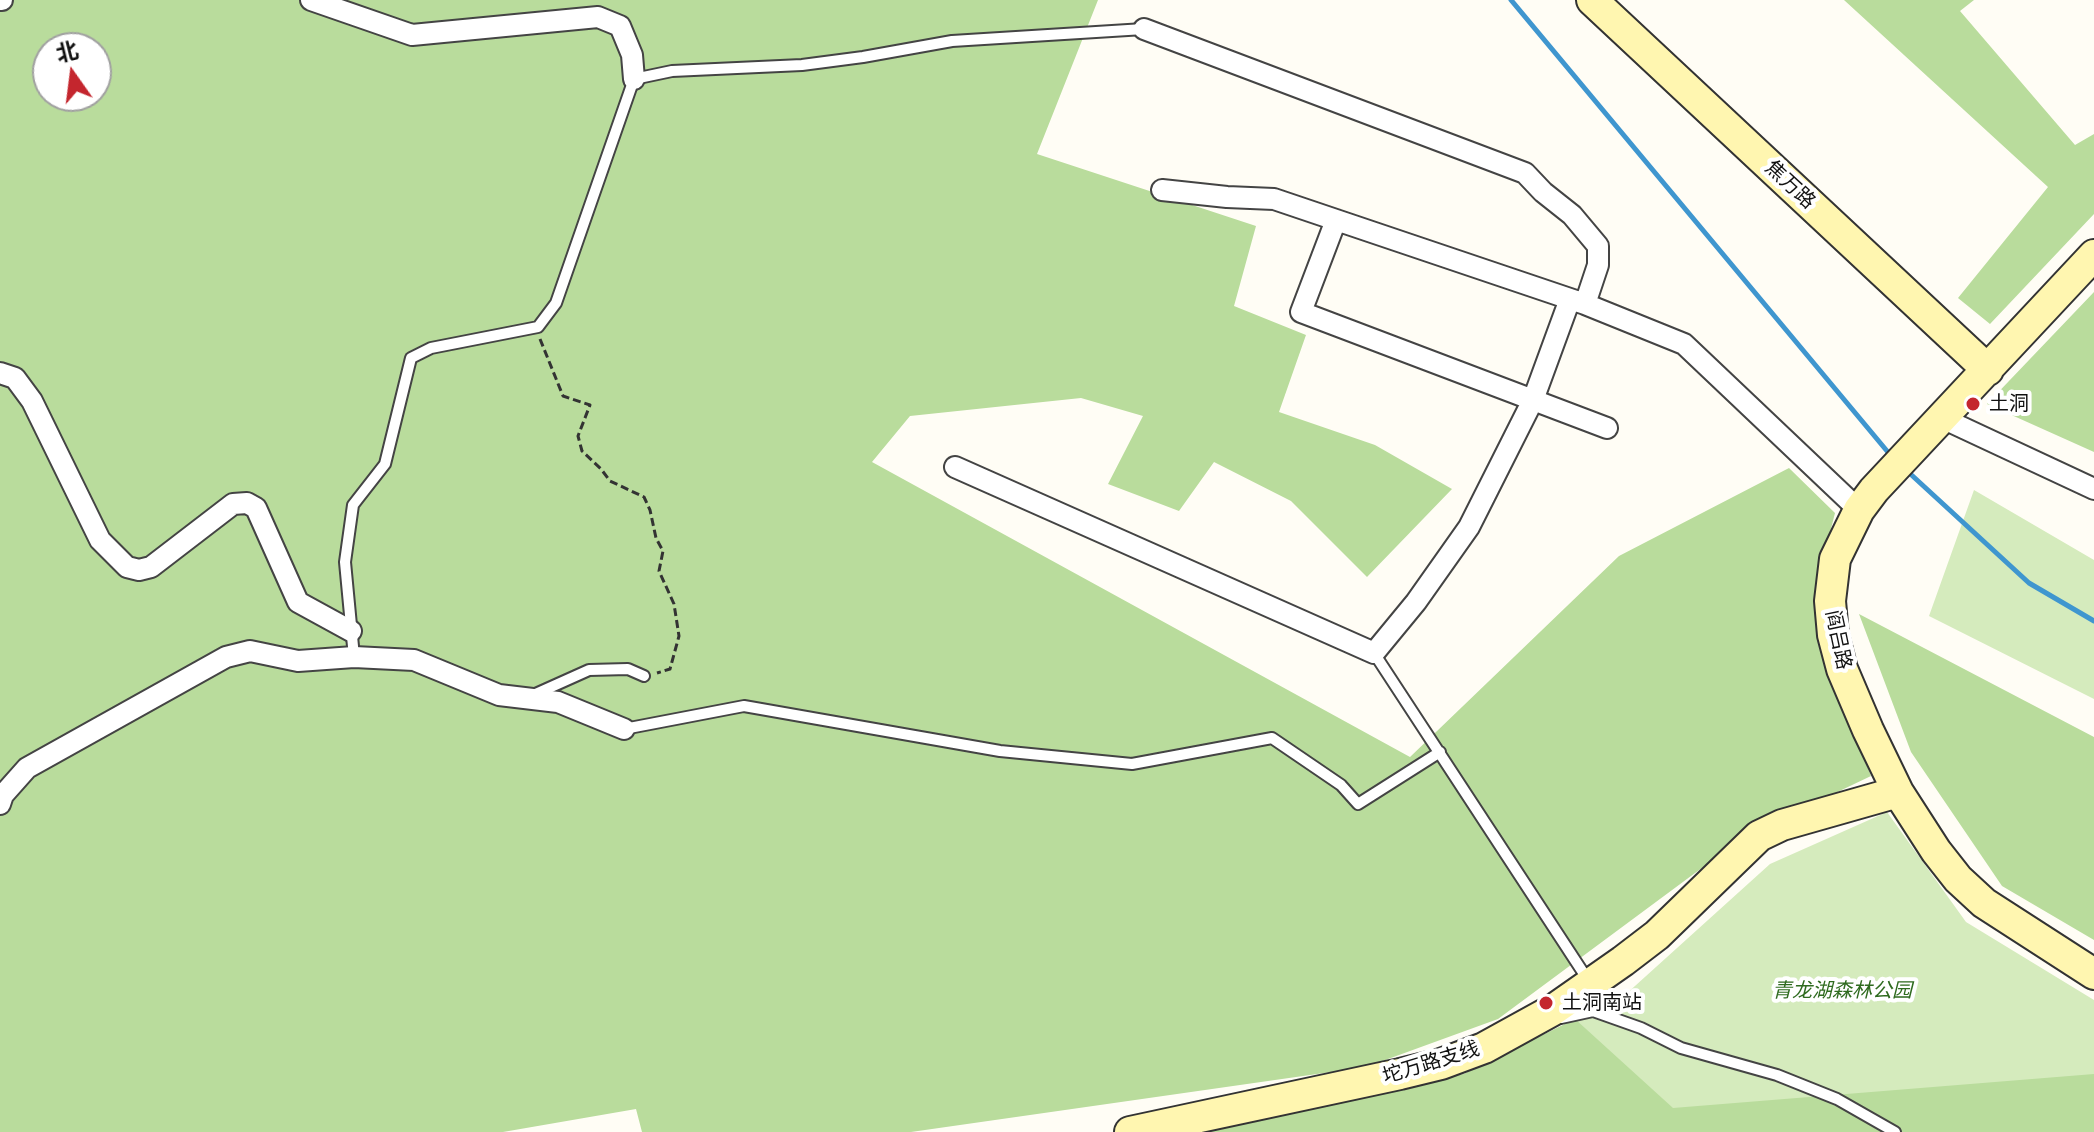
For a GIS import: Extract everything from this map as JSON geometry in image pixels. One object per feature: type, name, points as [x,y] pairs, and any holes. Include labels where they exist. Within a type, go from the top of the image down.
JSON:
[{"type":"main road","name":"焦万路","points":[[1592,0],[1988,370]]},
{"type":"main road","name":"阎吕路","points":[[2094,255],[1867,500],[1835,559],[1830,601],[1833,635],[1842,669],[1898,792],[1936,851],[1958,879],[1984,903],[2094,974]]},
{"type":"main road","name":"坨万路支线","points":[[1130,1132],[1441,1064],[1484,1048],[1591,985],[1657,935],[1759,836],[1782,825],[1898,792]]},
{"type":"street","points":[[320,1],[412,35],[598,17],[620,26],[632,55],[634,79]]},
{"type":"street","points":[[955,467],[1374,653],[1416,602],[1469,527],[1533,400],[1577,301],[1598,265],[1598,246],[1572,215],[1525,173],[1144,29]]},
{"type":"street","points":[[1162,190],[1274,199],[1577,301],[1684,344],[1867,500]]},
{"type":"street","points":[[1336,220],[1301,312],[1607,428]]},
{"type":"street","points":[[0,373],[15,378],[32,401],[100,540],[127,567],[139,570],[151,567],[233,504],[247,503],[256,508],[298,602],[351,631]]},
{"type":"street","points":[[1933,428],[2094,489]]},
{"type":"street","points":[[0,804],[3,795],[27,768],[226,657],[250,651],[298,661],[354,657],[414,660],[499,695],[558,702],[624,729]]},
{"type":"lane","points":[[354,657],[345,562],[353,505],[385,464],[411,358],[431,348],[538,327],[556,303],[634,79],[672,71],[802,65],[952,41],[1144,29]]},
{"type":"lane","points":[[1374,653],[1591,985]]},
{"type":"lane","points":[[526,698],[589,670],[628,669],[644,676]]},
{"type":"lane","points":[[624,729],[744,706],[1000,751],[1132,764],[1272,738],[1341,785],[1358,804],[1440,752]]},
{"type":"lane","points":[[1527,1025],[1593,1011],[1641,1028],[1681,1048],[1789,1079],[1837,1099],[1895,1132]]},
{"type":"path","points":[[538,327],[541,344],[563,396],[590,405],[578,436],[582,451],[610,481],[644,497],[663,551],[659,571],[674,604],[679,636],[670,669],[644,676]]},
{"type":"green space","points":[[0,0],[1098,0],[1037,154],[1256,226],[1234,306],[1306,335],[1279,412],[1375,445],[1452,489],[1367,577],[1291,501],[1214,462],[1179,511],[1108,484],[1143,416],[1081,398],[910,416],[872,462],[1410,757],[1619,556],[1789,468],[1835,513],[1819,576],[1821,651],[1871,776],[1745,836],[1498,1019],[1366,1067],[911,1132],[642,1132],[636,1109],[503,1132],[0,1132]]},
{"type":"green space","points":[[1844,0],[1974,0],[1960,11],[2075,145],[2094,134],[2094,214],[1990,324],[1958,298],[2048,187]]},
{"type":"green space","points":[[2094,292],[2094,452],[1987,404]]},
{"type":"green space","points":[[1974,490],[2094,560],[2094,699],[1929,616]]},
{"type":"green space","points":[[1859,614],[2094,737],[2094,940],[2002,886],[1911,752]]},
{"type":"green space","name":"青龙湖森林公园","points":[[1887,812],[1966,922],[2094,1000],[2094,1132],[1200,1132],[1464,1074],[1625,995],[1770,864]]},
{"type":"green space","points":[[1575,1019],[1673,1108],[2094,1074],[2094,1132],[1200,1132],[1464,1074]]},
{"type":"waterway","points":[[1511,0],[1892,457]]},
{"type":"waterway","points":[[1905,469],[2029,583],[2094,621]]},
{"type":"place","name":"土洞","points":[[1973,404]]},
{"type":"place","name":"土洞南站","points":[[1546,1003]]}]
